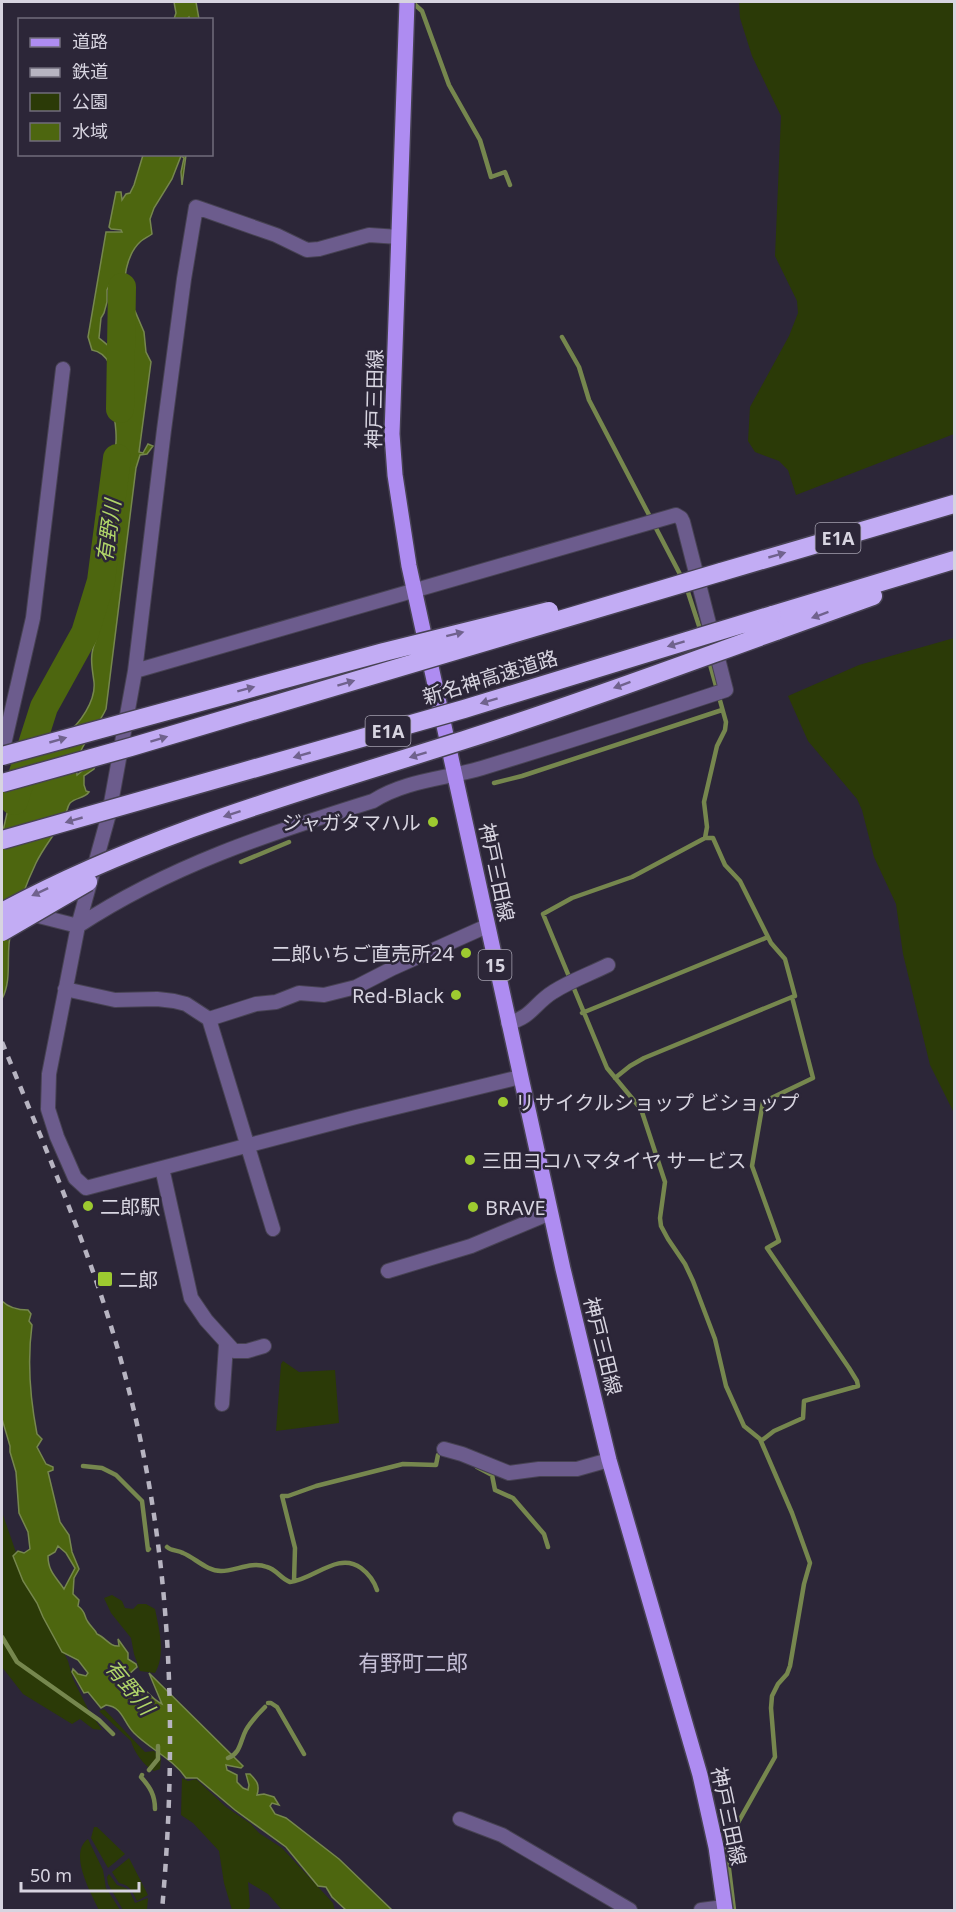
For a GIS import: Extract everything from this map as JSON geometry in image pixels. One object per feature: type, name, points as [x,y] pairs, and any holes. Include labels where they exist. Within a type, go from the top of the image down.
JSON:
[{"type":"highway","name":"新名神高速道路","points":[[2,783],[954,504]]},
{"type":"highway","name":"新名神高速道路","points":[[2,840],[774,623],[954,560]]},
{"type":"highway","points":[[2,912],[103,863],[190,828],[515,723],[774,623],[954,568]]},
{"type":"highway","points":[[2,754],[384,652],[648,586],[721,572]]},
{"type":"highway","points":[[2,932],[78,887],[190,828]]},
{"type":"main road","name":"神戸三田線","points":[[407,2],[392,434],[399,507],[414,590],[550,1213],[609,1460],[700,1775],[716,1846],[725,1909]]},
{"type":"street","points":[[399,237],[369,235],[320,249],[307,250],[276,235],[196,207],[161,453],[135,671],[109,814],[72,924],[65,989],[50,1074],[48,1109],[57,1137],[75,1178],[86,1188],[520,1077]]},
{"type":"street","points":[[2,754],[33,618],[63,369]]},
{"type":"street","points":[[2,907],[72,924],[165,877],[240,844],[373,801],[387,792],[549,748],[726,690],[683,522],[676,515],[135,671]]},
{"type":"street","points":[[209,1019],[256,1004],[276,1002],[299,993],[324,995],[356,987],[487,926]]},
{"type":"street","points":[[508,1023],[519,1021],[550,993],[608,965]]},
{"type":"street","points":[[65,989],[115,1000],[174,1001],[186,1004],[209,1019],[273,1229]]},
{"type":"street","points":[[162,1168],[191,1299],[226,1345],[234,1352],[264,1346]]},
{"type":"street","points":[[388,1270],[471,1246],[550,1213]]},
{"type":"street","points":[[222,1404],[226,1345]]},
{"type":"street","points":[[444,1449],[509,1473],[539,1469],[577,1469],[609,1460]]},
{"type":"street","points":[[460,1819],[502,1835],[630,1911]]},
{"type":"street","points":[[701,1911],[725,1909]]},
{"type":"green space","points":[[739,2],[954,2],[954,434],[796,495],[788,470],[779,461],[755,452],[748,441],[750,407],[789,336],[798,313],[797,301],[775,256],[781,116],[752,56],[740,18]]},
{"type":"green space","points":[[954,638],[954,1113],[930,1065],[903,954],[896,904],[874,857],[862,810],[857,799],[808,741],[788,696],[859,665]]},
{"type":"green space","points":[[283,1361],[299,1372],[335,1370],[339,1423],[276,1431]]},
{"type":"green space","points":[[2,1512],[20,1564],[68,1661],[73,1679],[102,1730],[93,1729],[80,1719],[72,1724],[23,1694],[2,1667]]},
{"type":"green space","points":[[112,1595],[122,1601],[125,1608],[133,1609],[138,1604],[146,1604],[155,1609],[161,1650],[155,1673],[140,1671],[131,1638],[111,1613],[104,1598]]},
{"type":"green space","points":[[104,1709],[145,1752],[154,1751],[161,1758],[160,1769],[154,1771],[143,1762],[134,1750],[131,1741],[99,1711]]},
{"type":"green space","points":[[182,1778],[188,1781],[196,1779],[226,1807],[282,1848],[333,1903],[335,1910],[282,1910],[268,1894],[248,1882],[250,1907],[247,1910],[232,1910],[224,1883],[219,1851],[193,1823],[181,1815]]},
{"type":"green space","points":[[94,1827],[97,1827],[125,1854],[108,1868],[91,1838]]},
{"type":"green space","points":[[88,1839],[103,1870],[106,1888],[120,1910],[99,1910],[91,1894],[83,1873],[80,1854],[82,1845]]},
{"type":"green space","points":[[129,1858],[148,1895],[137,1901],[130,1889],[119,1883],[112,1872]]},
{"type":"green space","points":[[109,1874],[117,1885],[130,1892],[135,1903],[148,1898],[147,1910],[123,1910],[108,1884]]},
{"type":"water","points":[[174,2],[196,2],[199,18],[174,18]]},
{"type":"water","points":[[143,156],[181,156],[172,179],[154,208],[150,219],[152,234],[135,247],[125,276],[124,299],[135,311],[144,332],[146,352],[151,362],[139,452],[143,453],[148,444],[153,446],[147,454],[140,455],[136,468],[106,709],[78,757],[77,775],[86,764],[96,762],[94,769],[84,776],[84,785],[86,791],[89,792],[70,803],[29,879],[9,940],[7,983],[2,999],[2,835],[18,765],[32,763],[36,751],[76,725],[90,704],[94,689],[92,656],[111,520],[116,445],[111,404],[117,395],[108,362],[99,352],[92,350],[88,337],[106,232],[122,232],[109,227],[116,192],[121,192],[122,200],[126,194],[130,193]],"holes":[[[109,286],[113,308],[119,315],[128,345],[128,384],[125,386],[122,383],[124,375],[117,368],[112,350],[99,338],[101,318],[107,302]]]},
{"type":"water","points":[[181,156],[186,156],[182,185],[181,172],[184,158]]},
{"type":"water","points":[[2,1301],[14,1308],[28,1310],[31,1314],[29,1321],[32,1325],[31,1393],[37,1434],[42,1439],[37,1447],[46,1464],[53,1467],[53,1470],[48,1472],[60,1522],[69,1535],[72,1552],[79,1569],[74,1578],[73,1594],[79,1600],[78,1606],[84,1612],[88,1622],[97,1634],[110,1644],[119,1646],[118,1639],[128,1653],[128,1659],[137,1667],[127,1676],[162,1704],[149,1673],[243,1766],[241,1768],[226,1765],[227,1770],[237,1775],[237,1782],[243,1788],[248,1790],[246,1774],[250,1774],[257,1783],[257,1795],[264,1794],[274,1797],[279,1805],[272,1803],[270,1806],[275,1814],[286,1818],[339,1859],[392,1910],[346,1910],[332,1897],[326,1887],[318,1886],[286,1847],[235,1810],[197,1778],[186,1778],[175,1765],[134,1733],[116,1709],[106,1705],[101,1708],[88,1692],[84,1693],[72,1672],[73,1669],[78,1674],[86,1676],[88,1673],[78,1660],[62,1652],[23,1581],[13,1556],[18,1551],[24,1553],[30,1549],[28,1532],[19,1513],[16,1472],[2,1419]],"holes":[[[58,1546],[66,1553],[75,1568],[64,1589],[51,1571],[48,1556],[55,1552]]]},
{"type":"waterway","points":[[412,2],[422,11],[449,85],[480,140],[491,177],[505,172],[510,185]]},
{"type":"waterway","name":"有野川","points":[[120,409],[122,287]]},
{"type":"waterway","points":[[562,337],[579,367],[589,400],[682,578]]},
{"type":"waterway","name":"有野川","points":[[14,801],[44,707],[85,633],[101,581],[117,458]]},
{"type":"waterway","points":[[686,586],[701,632]]},
{"type":"waterway","points":[[709,661],[726,722],[725,730],[717,746],[704,802],[707,827],[705,838],[632,877],[572,898],[543,914],[607,1068],[641,1109],[665,1182],[661,1226],[693,1281],[715,1339],[726,1386],[744,1426],[760,1439],[792,1513],[810,1563],[804,1584],[790,1666],[772,1696],[775,1757],[726,1844],[734,1910]]},
{"type":"waterway","points":[[494,783],[522,776],[722,710]]},
{"type":"waterway","points":[[705,838],[713,838],[725,865],[740,881],[771,943],[785,959],[795,996],[792,997],[813,1078],[763,1102],[752,1166],[779,1241],[767,1248],[849,1368],[858,1386],[804,1401],[803,1418],[774,1431],[761,1441]]},
{"type":"waterway","points":[[241,862],[289,842]]},
{"type":"waterway","points":[[582,1013],[768,937]]},
{"type":"waterway","points":[[615,1078],[644,1058],[792,997]]},
{"type":"waterway","points":[[294,1581],[295,1548],[282,1496],[403,1464],[436,1465],[438,1455]]},
{"type":"waterway","points":[[83,1466],[102,1468],[116,1475],[142,1501],[149,1549]]},
{"type":"waterway","points":[[477,1467],[492,1475],[495,1490],[513,1498],[544,1534],[548,1547]]},
{"type":"waterway","points":[[167,1547],[216,1570],[227,1571],[261,1565],[270,1568],[290,1582],[308,1577],[334,1564],[352,1564],[366,1573],[377,1590]]},
{"type":"waterway","points":[[2,1637],[17,1662],[99,1720],[113,1734]]},
{"type":"waterway","points":[[268,1703],[277,1707],[304,1754]]},
{"type":"waterway","points":[[228,1758],[238,1750],[248,1727],[265,1707]]},
{"type":"waterway","points":[[149,1770],[158,1759],[158,1746]]},
{"type":"waterway","points":[[142,1775],[141,1777],[153,1795],[155,1809]]},
{"type":"railway","points":[[2,1042],[70,1209],[100,1293],[126,1379],[141,1444],[162,1577],[167,1643],[170,1776],[162,1910]]},
{"type":"place","name":"ジャガタマハル","points":[[433,822]]},
{"type":"place","name":"二郎いちご直売所24","points":[[466,953]]},
{"type":"place","name":"Red-Black","points":[[456,995]]},
{"type":"place","name":"リサイクルショップ ビショップ","points":[[503,1102]]},
{"type":"place","name":"三田ヨコハマタイヤ サービス","points":[[470,1160]]},
{"type":"place","name":"二郎駅","points":[[88,1206]]},
{"type":"place","name":"BRAVE","points":[[473,1207]]},
{"type":"place","name":"二郎","points":[[105,1279]]},
{"type":"district","name":"有野町二郎","points":[[413,1662]]}]
